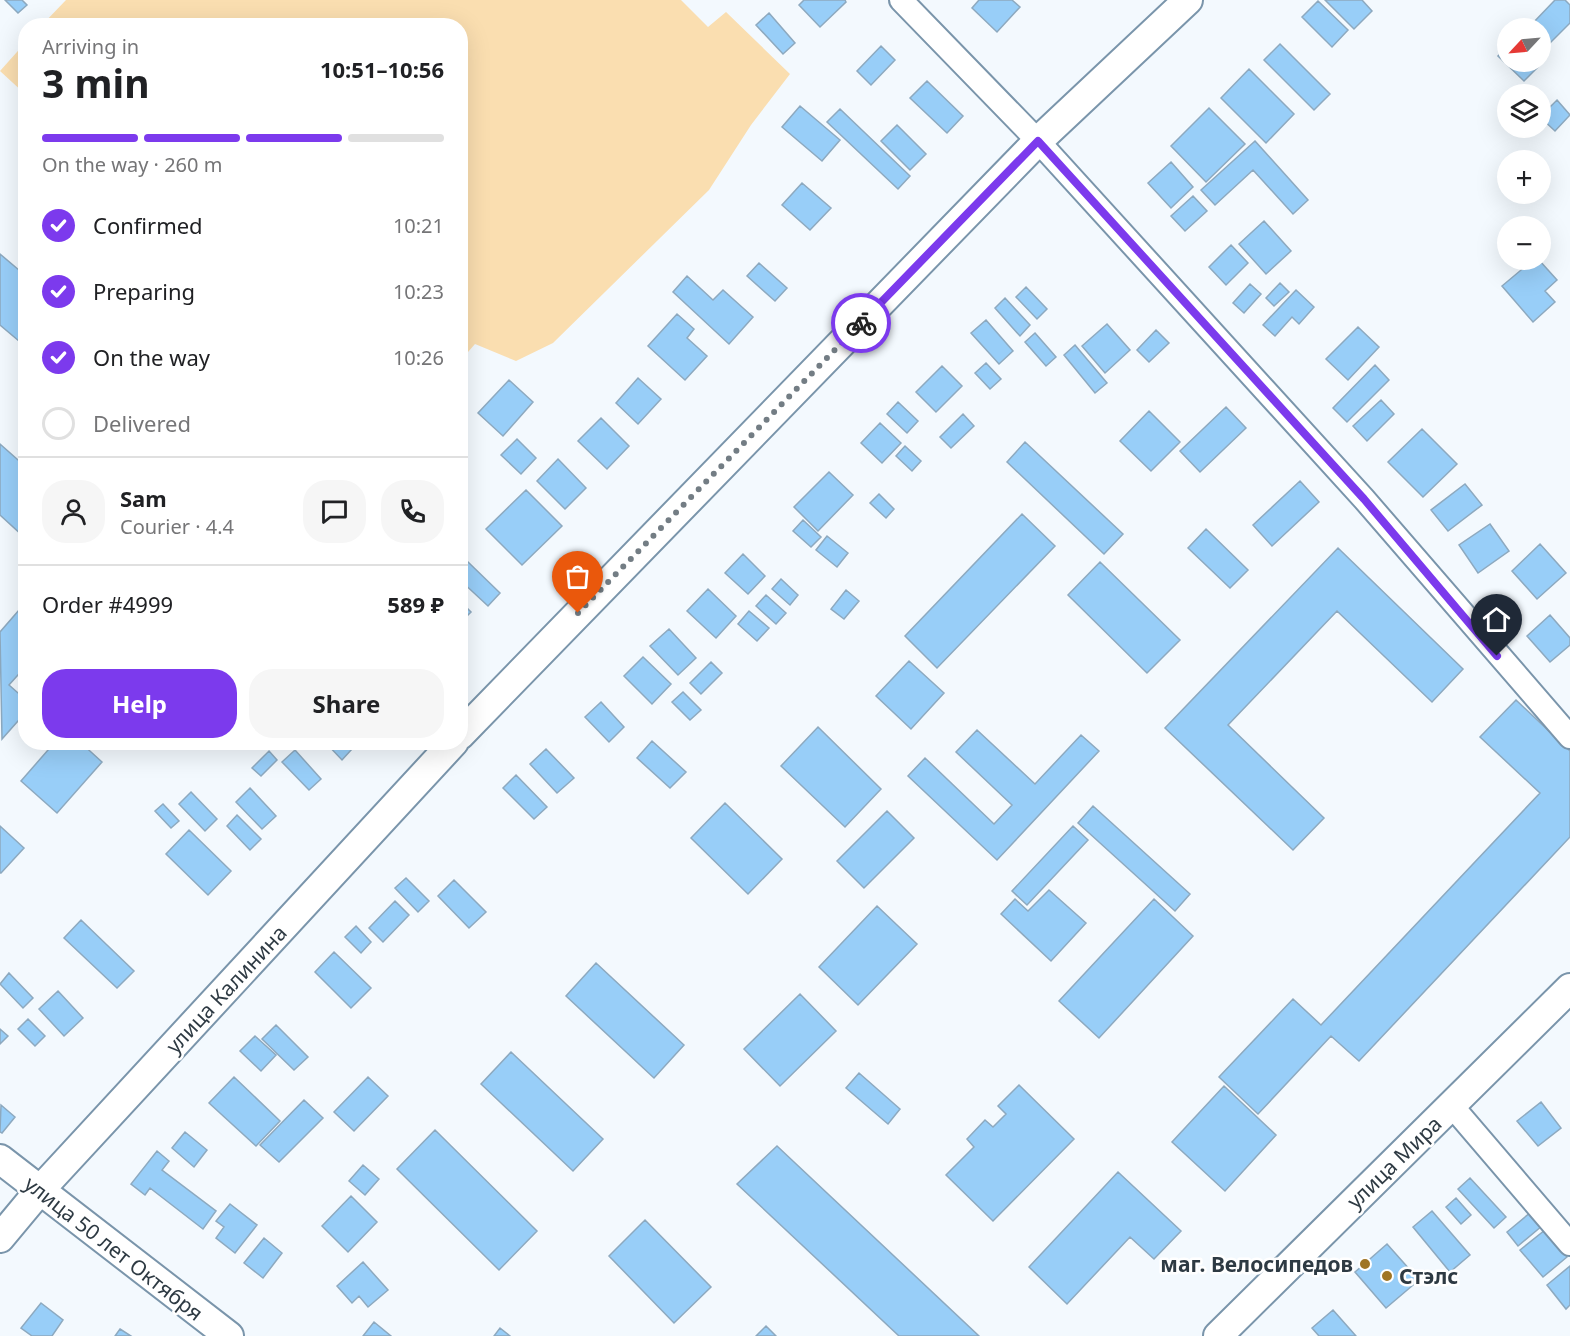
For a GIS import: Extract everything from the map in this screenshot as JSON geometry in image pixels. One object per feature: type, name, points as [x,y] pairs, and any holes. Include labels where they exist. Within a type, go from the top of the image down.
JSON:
[{"type":"street","points":[[901,0],[1038,141],[1364,499],[1570,737]]},
{"type":"street","points":[[468,727],[1038,141],[1188,0]]},
{"type":"street","name":"улица Калинина","points":[[0,1238],[40,1190],[447,750]]},
{"type":"street","name":"улица Мира","points":[[1218,1336],[1570,988]]},
{"type":"street","points":[[1452,1106],[1570,1244]]},
{"type":"street","name":"улица 50 лет Октября","points":[[0,1159],[229,1336]]},
{"type":"shaded area","points":[[66,0],[681,0],[708,27],[726,12],[790,74],[751,125],[709,190],[553,343],[516,361],[475,344],[468,352],[468,18],[49,18]]},
{"type":"shaded area","points":[[18,51],[18,88],[0,71]]},
{"type":"building","points":[[5,0],[22,0],[27,5],[18,13]]},
{"type":"building","points":[[804,0],[845,0],[846,2],[820,27],[799,5]]},
{"type":"building","points":[[979,0],[1012,0],[1020,7],[997,32],[972,8]]},
{"type":"building","points":[[1325,0],[1362,0],[1372,11],[1354,29]]},
{"type":"building","points":[[1555,0],[1565,0],[1570,5],[1570,23],[1551,42],[1551,18],[1538,18]]},
{"type":"building","points":[[1318,1],[1348,30],[1332,47],[1302,17]]},
{"type":"building","points":[[769,13],[795,43],[783,54],[756,25]]},
{"type":"building","points":[[1280,44],[1330,94],[1314,110],[1264,60]]},
{"type":"building","points":[[881,46],[895,60],[871,85],[857,71]]},
{"type":"building","points":[[1249,69],[1294,114],[1266,143],[1221,98]]},
{"type":"building","points":[[1515,72],[1533,72],[1524,81]]},
{"type":"building","points":[[927,81],[963,116],[947,133],[910,98]]},
{"type":"building","points":[[1557,100],[1570,115],[1555,131],[1551,127],[1551,106]]},
{"type":"building","points":[[800,106],[840,140],[822,161],[782,127]]},
{"type":"building","points":[[1209,108],[1245,144],[1206,182],[1171,146]]},
{"type":"building","points":[[840,109],[910,176],[898,189],[827,122]]},
{"type":"building","points":[[897,125],[926,154],[910,170],[881,141]]},
{"type":"building","points":[[1255,141],[1308,200],[1293,214],[1253,170],[1215,205],[1201,190]]},
{"type":"building","points":[[1171,162],[1193,187],[1171,208],[1148,183]]},
{"type":"building","points":[[802,183],[831,208],[810,230],[782,205]]},
{"type":"building","points":[[1193,196],[1207,211],[1185,231],[1171,216]]},
{"type":"building","points":[[1264,221],[1291,251],[1266,274],[1239,244]]},
{"type":"building","points":[[1231,245],[1248,263],[1226,285],[1209,267]]},
{"type":"building","points":[[0,254],[18,269],[18,340],[0,325]]},
{"type":"building","points":[[759,263],[787,288],[775,301],[747,276]]},
{"type":"building","points":[[1521,270],[1548,270],[1557,280],[1545,291],[1555,302],[1533,322],[1502,286]]},
{"type":"building","points":[[687,276],[713,300],[723,290],[753,317],[729,344],[673,292]]},
{"type":"building","points":[[1280,283],[1289,292],[1274,306],[1266,298]]},
{"type":"building","points":[[1250,284],[1261,294],[1244,313],[1233,303]]},
{"type":"building","points":[[1026,287],[1047,309],[1037,319],[1016,297]]},
{"type":"building","points":[[1296,290],[1314,307],[1299,324],[1292,317],[1275,336],[1263,325]]},
{"type":"building","points":[[1005,298],[1030,325],[1020,336],[995,308]]},
{"type":"building","points":[[677,314],[694,329],[687,338],[707,356],[685,380],[648,346]]},
{"type":"building","points":[[986,320],[1013,351],[999,364],[971,333]]},
{"type":"building","points":[[1107,324],[1130,350],[1105,373],[1082,346]]},
{"type":"building","points":[[1358,327],[1379,347],[1348,380],[1326,359]]},
{"type":"building","points":[[1156,330],[1169,343],[1149,362],[1137,350]]},
{"type":"building","points":[[1035,333],[1056,357],[1046,366],[1025,342]]},
{"type":"building","points":[[1075,345],[1107,383],[1095,393],[1064,355]]},
{"type":"building","points":[[986,363],[1001,379],[990,389],[975,373]]},
{"type":"building","points":[[1375,365],[1389,380],[1347,422],[1333,408]]},
{"type":"building","points":[[942,366],[962,386],[936,412],[916,392]]},
{"type":"building","points":[[638,378],[661,399],[638,424],[616,403]]},
{"type":"building","points":[[509,380],[533,402],[503,436],[478,413]]},
{"type":"building","points":[[1381,400],[1394,414],[1367,441],[1353,426]]},
{"type":"building","points":[[898,402],[918,421],[907,433],[887,414]]},
{"type":"building","points":[[1226,407],[1246,428],[1200,472],[1180,451]]},
{"type":"building","points":[[1149,411],[1180,442],[1151,471],[1120,441]]},
{"type":"building","points":[[963,414],[974,426],[951,448],[940,437]]},
{"type":"building","points":[[601,418],[629,446],[607,469],[578,441]]},
{"type":"building","points":[[880,423],[901,443],[882,463],[861,443]]},
{"type":"building","points":[[1422,429],[1457,464],[1423,497],[1388,462]]},
{"type":"building","points":[[517,439],[536,458],[521,474],[501,455]]},
{"type":"building","points":[[1025,442],[1123,534],[1104,554],[1007,462]]},
{"type":"building","points":[[0,444],[18,460],[18,531],[0,515]]},
{"type":"building","points":[[905,446],[921,461],[912,471],[896,456]]},
{"type":"building","points":[[558,459],[586,488],[565,509],[537,481]]},
{"type":"building","points":[[829,472],[853,495],[818,531],[794,507]]},
{"type":"building","points":[[1300,481],[1319,502],[1272,546],[1253,525]]},
{"type":"building","points":[[1465,484],[1482,505],[1448,531],[1431,510]]},
{"type":"building","points":[[526,490],[562,526],[522,565],[486,529]]},
{"type":"building","points":[[879,494],[894,509],[886,518],[870,503]]},
{"type":"building","points":[[1022,514],[1055,546],[937,668],[905,636]]},
{"type":"building","points":[[803,520],[821,537],[811,547],[793,531]]},
{"type":"building","points":[[1490,524],[1509,551],[1478,573],[1459,545]]},
{"type":"building","points":[[1206,529],[1248,570],[1230,588],[1188,548]]},
{"type":"building","points":[[827,536],[848,553],[837,567],[816,550]]},
{"type":"building","points":[[1540,544],[1566,573],[1537,599],[1512,571]]},
{"type":"building","points":[[1338,548],[1463,669],[1432,702],[1337,611],[1228,725],[1324,818],[1293,850],[1165,728]]},
{"type":"building","points":[[743,554],[765,576],[748,594],[725,573]]},
{"type":"building","points":[[468,562],[500,593],[488,606],[468,587]]},
{"type":"building","points":[[1100,562],[1180,640],[1147,673],[1068,595]]},
{"type":"building","points":[[781,579],[798,595],[790,605],[772,589]]},
{"type":"building","points":[[708,589],[736,616],[716,638],[687,611]]},
{"type":"building","points":[[846,590],[859,601],[844,619],[831,609]]},
{"type":"building","points":[[766,595],[786,613],[776,624],[756,606]]},
{"type":"building","points":[[18,611],[18,675],[9,685],[18,693],[18,721],[2,739],[0,632]]},
{"type":"building","points":[[749,611],[769,628],[757,641],[738,624]]},
{"type":"building","points":[[1550,615],[1570,638],[1570,645],[1550,662],[1527,636]]},
{"type":"building","points":[[669,629],[696,658],[678,675],[650,646]]},
{"type":"building","points":[[643,657],[671,684],[652,704],[624,676]]},
{"type":"building","points":[[909,661],[944,693],[911,729],[876,696]]},
{"type":"building","points":[[711,662],[722,673],[701,694],[690,683]]},
{"type":"building","points":[[683,692],[701,710],[690,720],[672,702]]},
{"type":"building","points":[[1516,700],[1570,751],[1570,837],[1359,1061],[1331,1036],[1258,1114],[1219,1077],[1293,999],[1321,1025],[1540,793],[1480,737]]},
{"type":"building","points":[[601,702],[624,727],[609,742],[585,717]]},
{"type":"building","points":[[818,727],[881,789],[845,827],[781,766]]},
{"type":"building","points":[[977,730],[1035,784],[1081,735],[1099,751],[997,860],[908,776],[925,758],[994,824],[1012,805],[956,752]]},
{"type":"building","points":[[652,741],[686,772],[670,788],[637,758]]},
{"type":"building","points":[[546,749],[574,778],[557,793],[530,764]]},
{"type":"building","points":[[48,750],[89,750],[102,762],[57,813],[21,781]]},
{"type":"building","points":[[295,750],[321,779],[309,790],[282,762]]},
{"type":"building","points":[[333,750],[351,750],[342,760]]},
{"type":"building","points":[[269,751],[277,760],[261,776],[252,768]]},
{"type":"building","points":[[516,775],[547,807],[534,819],[503,788]]},
{"type":"building","points":[[250,788],[276,816],[262,829],[236,802]]},
{"type":"building","points":[[191,792],[217,819],[205,831],[179,804]]},
{"type":"building","points":[[725,803],[782,859],[748,894],[691,838]]},
{"type":"building","points":[[163,804],[179,821],[171,828],[155,811]]},
{"type":"building","points":[[1093,806],[1190,894],[1175,911],[1078,823]]},
{"type":"building","points":[[887,811],[914,838],[864,888],[837,861]]},
{"type":"building","points":[[237,815],[261,839],[250,850],[227,826]]},
{"type":"building","points":[[0,826],[24,848],[1,873],[0,873]]},
{"type":"building","points":[[1073,826],[1088,840],[1027,905],[1012,891]]},
{"type":"building","points":[[189,830],[231,871],[208,895],[166,854]]},
{"type":"building","points":[[406,878],[429,901],[418,912],[395,888]]},
{"type":"building","points":[[454,880],[486,912],[469,928],[438,896]]},
{"type":"building","points":[[1049,890],[1086,923],[1051,961],[1001,914],[1015,899],[1028,911]]},
{"type":"building","points":[[1154,899],[1193,936],[1099,1038],[1059,1001]]},
{"type":"building","points":[[395,901],[409,915],[383,942],[369,928]]},
{"type":"building","points":[[877,906],[917,944],[858,1005],[819,967]]},
{"type":"building","points":[[81,920],[134,971],[117,988],[64,938]]},
{"type":"building","points":[[356,926],[371,942],[361,953],[345,937]]},
{"type":"building","points":[[334,952],[371,988],[351,1008],[315,972]]},
{"type":"building","points":[[596,963],[684,1045],[654,1078],[566,996]]},
{"type":"building","points":[[9,973],[33,998],[23,1008],[0,984]]},
{"type":"building","points":[[58,991],[83,1018],[64,1036],[39,1009]]},
{"type":"building","points":[[800,994],[836,1031],[780,1086],[744,1049]]},
{"type":"building","points":[[28,1019],[45,1036],[35,1046],[18,1029]]},
{"type":"building","points":[[276,1025],[308,1057],[294,1070],[262,1039]]},
{"type":"building","points":[[0,1029],[8,1036],[0,1044]]},
{"type":"building","points":[[255,1036],[276,1055],[261,1071],[240,1051]]},
{"type":"building","points":[[511,1052],[603,1139],[573,1171],[481,1084]]},
{"type":"building","points":[[859,1073],[900,1109],[888,1124],[846,1088]]},
{"type":"building","points":[[234,1077],[280,1121],[256,1146],[209,1103]]},
{"type":"building","points":[[368,1077],[388,1096],[354,1131],[334,1112]]},
{"type":"building","points":[[1019,1085],[1074,1139],[993,1221],[946,1175],[974,1147],[967,1139],[985,1120],[993,1127],[1006,1114],[998,1106]]},
{"type":"building","points":[[1224,1086],[1276,1135],[1225,1191],[1172,1142]]},
{"type":"building","points":[[304,1100],[323,1118],[279,1162],[260,1145]]},
{"type":"building","points":[[1541,1102],[1561,1128],[1538,1146],[1517,1121]]},
{"type":"building","points":[[1,1105],[15,1117],[2,1133],[0,1132]]},
{"type":"building","points":[[435,1130],[537,1231],[499,1270],[397,1169]]},
{"type":"building","points":[[185,1132],[207,1150],[194,1167],[172,1148]]},
{"type":"building","points":[[777,1146],[979,1336],[899,1336],[737,1184]]},
{"type":"building","points":[[157,1151],[169,1161],[162,1170],[216,1211],[203,1229],[150,1188],[145,1195],[131,1184]]},
{"type":"building","points":[[363,1165],[379,1179],[365,1195],[349,1181]]},
{"type":"building","points":[[1118,1172],[1181,1231],[1154,1259],[1130,1237],[1067,1304],[1029,1267]]},
{"type":"building","points":[[1470,1178],[1506,1217],[1494,1228],[1458,1189]]},
{"type":"building","points":[[351,1196],[377,1222],[348,1252],[322,1226]]},
{"type":"building","points":[[1456,1198],[1471,1215],[1461,1224],[1446,1207]]},
{"type":"building","points":[[230,1204],[257,1225],[235,1253],[216,1238],[224,1227],[216,1221]]},
{"type":"building","points":[[1432,1211],[1470,1255],[1450,1272],[1413,1227]]},
{"type":"building","points":[[1531,1212],[1542,1226],[1518,1246],[1507,1232]]},
{"type":"building","points":[[645,1220],[711,1287],[674,1323],[609,1256]]},
{"type":"building","points":[[1545,1230],[1567,1257],[1543,1277],[1520,1250]]},
{"type":"building","points":[[264,1238],[282,1253],[263,1278],[244,1263]]},
{"type":"building","name":"Стэлс","points":[[1387,1244],[1419,1280],[1386,1308],[1355,1272]]},
{"type":"building","points":[[363,1262],[388,1290],[368,1307],[359,1296],[352,1303],[337,1286]]},
{"type":"building","points":[[1570,1266],[1570,1305],[1566,1309],[1547,1285]]},
{"type":"building","points":[[41,1303],[63,1320],[52,1336],[32,1336],[21,1328]]},
{"type":"building","points":[[1333,1310],[1356,1336],[1319,1336],[1312,1328]]},
{"type":"building","points":[[374,1322],[391,1336],[363,1336]]},
{"type":"building","points":[[766,1326],[776,1336],[756,1336]]},
{"type":"building","points":[[500,1328],[510,1336],[494,1336]]},
{"type":"building","points":[[120,1329],[131,1336],[115,1336]]},
{"type":"way so far","points":[[578,613],[861,323]]},
{"type":"place","name":"маг. Велосипедов","points":[[1365,1264]]},
{"type":"place","name":"Стэлс","points":[[1387,1276]]},
{"type":"route","points":[[861,323],[1038,141],[1364,499],[1497,656]]}]
